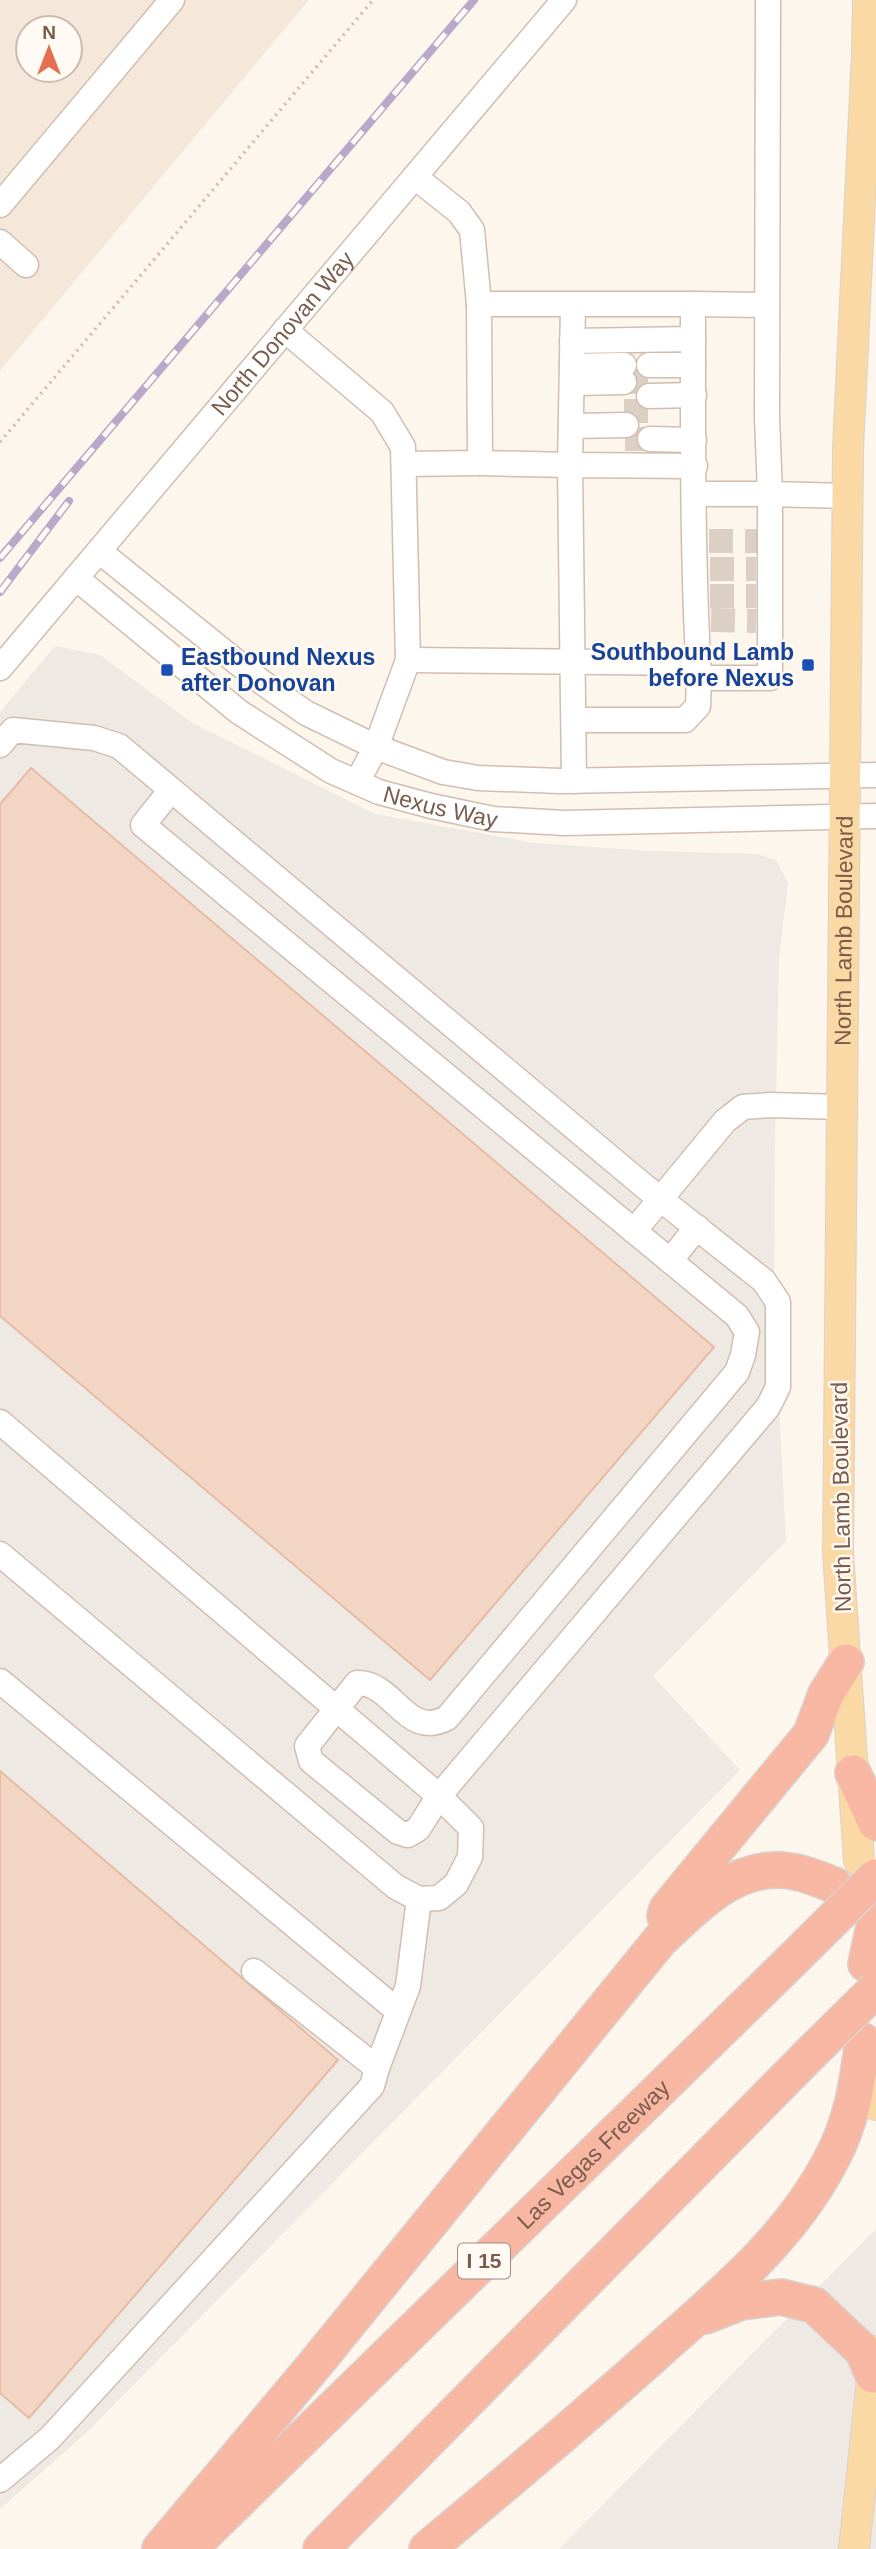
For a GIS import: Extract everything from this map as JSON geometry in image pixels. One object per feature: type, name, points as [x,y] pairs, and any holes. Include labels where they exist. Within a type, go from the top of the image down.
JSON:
[{"type":"highway","points":[[660,1940],[667,1909],[811,1734],[826,1694],[846,1662]]},
{"type":"highway","points":[[853,1773],[876,1823]]},
{"type":"highway","name":"Las Vegas Freeway","points":[[189,2549],[780,1972],[867,1869]]},
{"type":"highway","points":[[160,2549],[312,2368],[660,1940],[713,1892],[743,1877],[775,1870],[809,1875],[834,1885]]},
{"type":"highway","points":[[321,2549],[809,2055],[868,1947]]},
{"type":"highway","points":[[427,2549],[544,2452],[692,2321],[757,2261],[788,2227],[829,2164],[851,2117],[866,2038]]},
{"type":"highway","points":[[692,2321],[741,2302],[781,2297],[814,2305],[875,2360]]},
{"type":"main road","name":"North Lamb Boulevard","points":[[867,1869],[853,1773],[838,1553],[847,496],[868,0]]},
{"type":"main road","points":[[866,2038],[876,2105]]},
{"type":"main road","points":[[854,2549],[875,2360]]},
{"type":"street","points":[[0,205],[172,0]]},
{"type":"street","name":"North Donovan Way","points":[[0,668],[564,0]]},
{"type":"street","points":[[408,660],[573,663],[698,670],[770,678],[763,621],[763,541],[770,494],[767,417],[768,0]]},
{"type":"street","points":[[415,177],[459,212],[472,230],[479,304],[480,464]]},
{"type":"street","points":[[0,242],[26,264]]},
{"type":"street","points":[[479,304],[767,305]]},
{"type":"street","points":[[574,720],[685,720],[698,706],[698,670],[704,608],[703,541],[695,494],[693,304]]},
{"type":"street","points":[[573,306],[570,465],[574,780]]},
{"type":"street","points":[[285,330],[382,412],[403,447],[408,660],[376,747],[357,782]]},
{"type":"street","points":[[571,395],[693,339]]},
{"type":"street","points":[[571,395],[624,403],[571,395]]},
{"type":"street","points":[[694,403],[650,403],[694,403]]},
{"type":"street","points":[[404,464],[695,466]]},
{"type":"street","points":[[695,494],[847,496]]},
{"type":"street","name":"Nexus Way","points":[[99,551],[268,686],[306,713],[376,747],[443,772],[478,778],[574,780],[876,775]]},
{"type":"street","name":"Nexus Way","points":[[76,578],[239,712],[331,771],[379,792],[431,806],[505,820],[565,823],[876,816]]},
{"type":"street","points":[[4,732],[94,738],[118,746],[171,790],[660,1198],[764,1281],[778,1302],[778,1387],[768,1406],[439,1796],[418,1829],[408,1835],[398,1832],[311,1761],[307,1746],[357,1683],[368,1682],[422,1724],[435,1724],[447,1717],[737,1372],[747,1332],[737,1316],[143,825],[171,790]]},
{"type":"street","points":[[634,1231],[725,1121],[743,1107],[841,1107]]},
{"type":"street","points":[[670,1261],[697,1227]]},
{"type":"street","points":[[0,1422],[439,1796],[471,1828],[470,1857],[456,1884],[439,1898],[419,1899],[396,1886],[0,1554]]},
{"type":"street","points":[[0,1681],[398,2011]]},
{"type":"street","points":[[0,2480],[50,2438],[372,2087],[408,1986],[419,1899]]},
{"type":"street","points":[[254,1970],[377,2068]]},
{"type":"path","points":[[0,442],[373,0]]},
{"type":"shaded area","points":[[0,0],[309,0],[0,371]]},
{"type":"shaded area","points":[[55,646],[100,655],[194,724],[375,814],[534,843],[652,851],[757,854],[776,860],[788,883],[779,959],[774,1308],[786,1541],[653,1676],[740,1770],[86,2433],[0,2509],[0,712]]},
{"type":"shaded area","points":[[876,2229],[876,2549],[559,2549]]},
{"type":"building","points":[[31,768],[714,1347],[430,1680],[0,1316],[0,804]]},
{"type":"building","points":[[0,1771],[338,2060],[29,2418],[0,2393]]},
{"type":"tunnel","points":[[624,382],[649,382]]},
{"type":"tunnel","points":[[624,411],[649,411]]},
{"type":"tunnel","points":[[625,439],[650,439]]},
{"type":"tunnel","points":[[709,541],[757,541]]},
{"type":"tunnel","points":[[710,569],[756,569]]},
{"type":"tunnel","points":[[710,596],[756,596]]},
{"type":"tunnel","points":[[711,620],[756,621]]},
{"type":"railway","points":[[0,558],[474,0]]},
{"type":"railway","points":[[0,592],[69,501]]},
{"type":"place","name":"Southbound Lamb before Nexus","points":[[808,665]]},
{"type":"place","name":"Eastbound Nexus after Donovan","points":[[167,670]]}]
